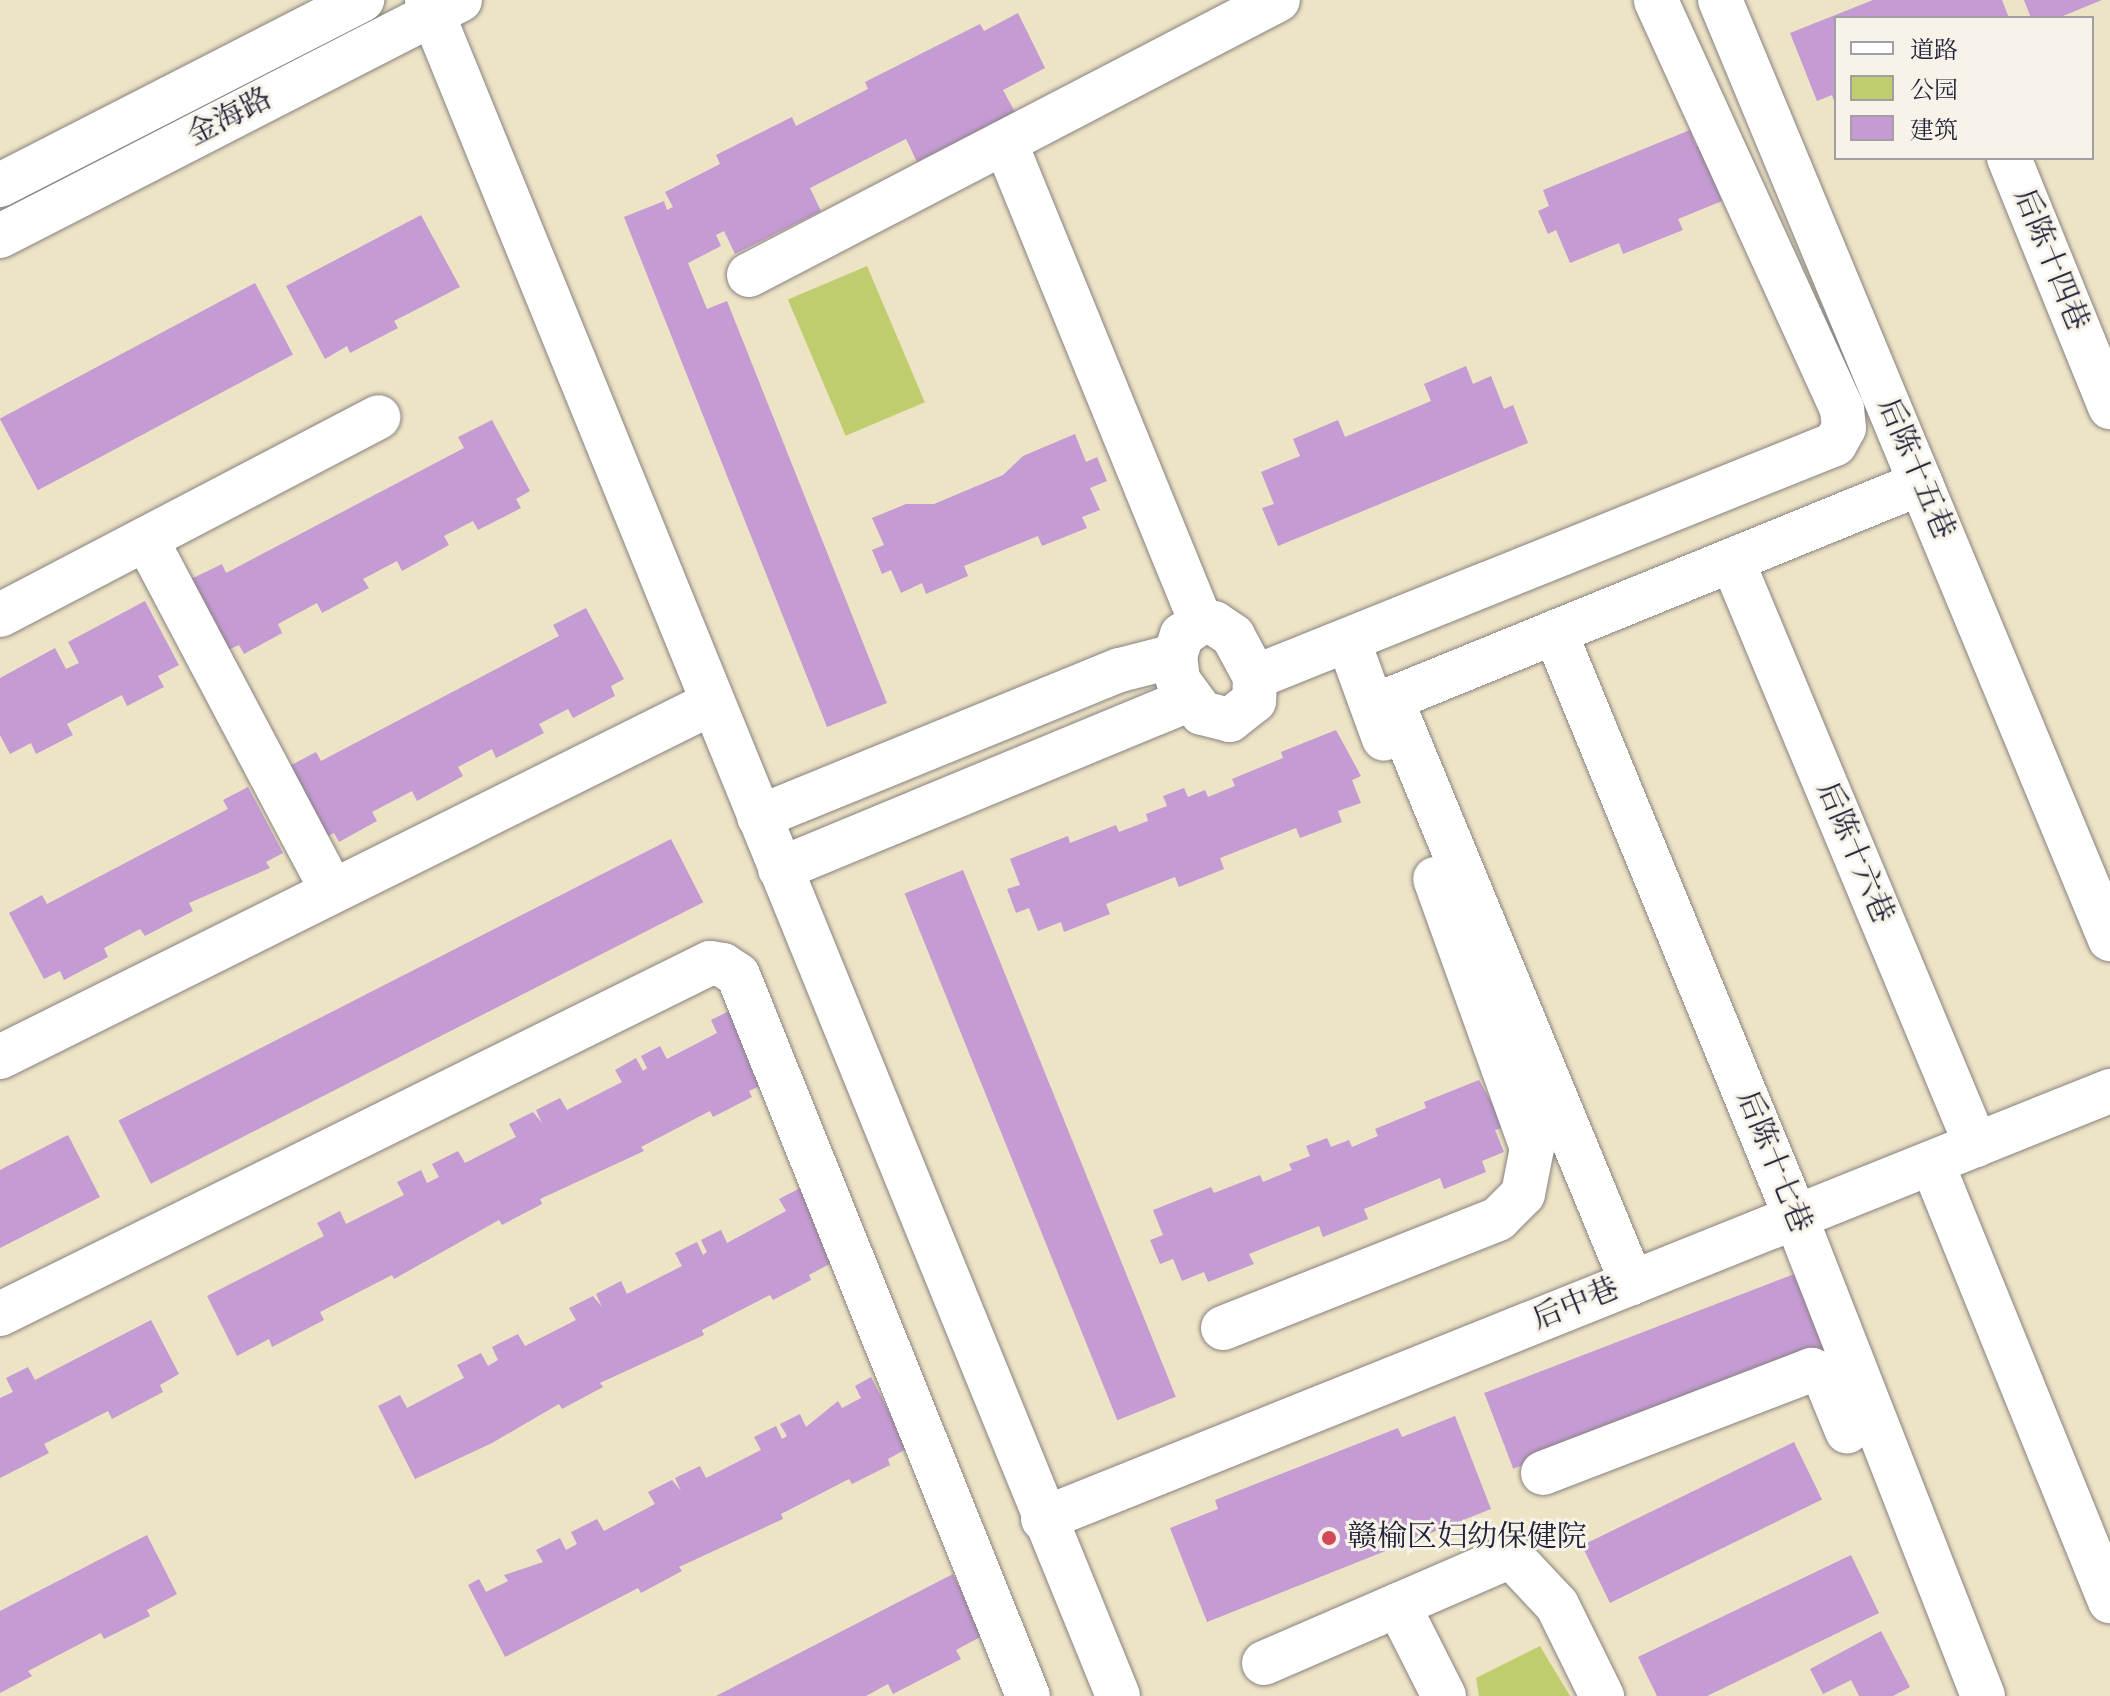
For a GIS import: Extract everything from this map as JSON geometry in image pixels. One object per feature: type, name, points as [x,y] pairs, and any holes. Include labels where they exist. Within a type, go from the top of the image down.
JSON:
[{"type":"street","name":"金海路","points":[[0,184],[362,0]]},
{"type":"street","points":[[749,275],[1278,0]]},
{"type":"street","points":[[1255,677],[1835,444],[1844,428],[1842,409],[1656,0]]},
{"type":"street","name":"后陈十五巷","points":[[1720,0],[2110,939]]},
{"type":"street","name":"金海路","points":[[0,236],[440,5]]},
{"type":"street","points":[[440,5],[712,703],[1043,1519],[1118,1696]]},
{"type":"street","points":[[1005,142],[1201,622]]},
{"type":"street","name":"后陈十四巷","points":[[2010,160],[2110,407]]},
{"type":"street","points":[[0,615],[378,417]]},
{"type":"street","points":[[1632,1283],[1391,699],[1921,483]]},
{"type":"street","points":[[146,539],[332,891]]},
{"type":"street","name":"后陈十六巷","points":[[1732,560],[1976,1145]]},
{"type":"street","points":[[1201,622],[1214,623],[1233,636],[1255,677],[1254,701],[1230,720],[1202,713],[1178,680],[1175,656],[1182,635],[1201,622]]},
{"type":"street","name":"后陈十七巷","points":[[1555,632],[1796,1218],[1983,1696]]},
{"type":"street","points":[[1223,1328],[1498,1219],[1523,1194],[1531,1174],[1532,1148],[1348,640]]},
{"type":"street","points":[[759,817],[1120,670],[1175,656]]},
{"type":"street","points":[[780,869],[1190,699]]},
{"type":"street","points":[[0,1057],[712,703]]},
{"type":"street","points":[[0,1314],[710,963],[723,965],[738,975],[1028,1696]]},
{"type":"street","name":"后中巷","points":[[1043,1519],[2110,1091]]},
{"type":"street","points":[[1932,1163],[2110,1601]]},
{"type":"street","points":[[1543,1473],[1812,1370],[1824,1375],[1957,1696]]},
{"type":"street","points":[[1264,1663],[1511,1556],[1557,1605],[1602,1696]]},
{"type":"street","points":[[1398,1605],[1444,1696]]},
{"type":"green space","points":[[867,266],[925,402],[846,436],[788,300]]},
{"type":"green space","points":[[1540,1646],[1570,1696],[1479,1696],[1476,1678]]},
{"type":"building","points":[[1873,0],[2002,0],[2008,16],[1834,16],[1834,100],[1832,95],[1817,101],[1790,33]]},
{"type":"building","points":[[2024,0],[2102,0],[2063,16],[2030,16]]},
{"type":"building","points":[[1018,13],[1045,68],[1003,90],[1015,112],[917,162],[906,139],[810,188],[821,211],[735,254],[724,231],[716,235],[721,246],[688,263],[707,309],[727,301],[887,703],[827,727],[624,217],[664,201],[667,210],[673,207],[665,192],[720,164],[716,155],[792,117],[796,126],[868,89],[865,82],[980,24],[984,31]]},
{"type":"building","points":[[1690,130],[1696,146],[1713,138],[1709,167],[1722,201],[1678,219],[1683,230],[1623,254],[1619,243],[1570,263],[1556,230],[1548,234],[1538,211],[1549,206],[1543,190]]},
{"type":"building","points":[[421,215],[460,287],[394,321],[398,328],[350,353],[347,346],[325,359],[286,286]]},
{"type":"building","points":[[255,283],[293,355],[38,490],[0,419]]},
{"type":"building","points":[[1466,366],[1473,384],[1491,376],[1504,409],[1513,405],[1528,443],[1278,546],[1262,508],[1274,504],[1261,472],[1300,456],[1293,439],[1338,420],[1345,437],[1431,401],[1424,384]]},
{"type":"building","points":[[492,420],[530,491],[516,499],[521,508],[478,530],[473,521],[444,536],[449,545],[402,571],[397,561],[363,579],[369,588],[322,613],[317,603],[278,624],[282,633],[244,654],[239,645],[226,651],[189,580],[222,564],[226,573],[464,448],[458,437]]},
{"type":"building","points":[[1075,434],[1086,462],[1097,457],[1107,481],[1090,488],[1100,510],[1082,517],[1087,528],[1042,546],[1038,536],[964,566],[968,576],[926,594],[922,583],[901,593],[891,570],[882,574],[872,550],[884,545],[872,518],[906,504],[934,504],[1003,475],[1023,456]]},
{"type":"building","points":[[145,601],[179,665],[158,676],[164,687],[127,706],[122,695],[67,724],[73,735],[36,754],[31,743],[10,754],[0,735],[0,678],[55,648],[66,669],[79,663],[68,642]]},
{"type":"building","points":[[586,608],[624,679],[611,686],[615,696],[573,718],[568,709],[539,724],[544,733],[496,758],[492,749],[458,767],[463,776],[417,801],[412,791],[372,812],[377,821],[339,842],[334,833],[321,840],[284,769],[316,752],[321,761],[559,636],[553,625]]},
{"type":"building","points":[[1336,730],[1361,776],[1352,780],[1361,803],[1338,811],[1342,822],[1300,838],[1296,828],[1220,858],[1224,869],[1179,887],[1175,877],[1106,904],[1110,914],[1064,932],[1061,922],[1038,931],[1029,908],[1016,913],[1007,889],[1020,885],[1010,859],[1068,836],[1070,843],[1116,825],[1119,832],[1148,821],[1146,814],[1167,806],[1163,796],[1184,788],[1188,797],[1205,790],[1208,797],[1235,786],[1232,779],[1283,758],[1281,752]]},
{"type":"building","points":[[248,787],[283,853],[266,862],[270,868],[189,903],[193,911],[145,936],[140,929],[104,948],[108,957],[64,980],[60,971],[44,979],[9,913],[42,895],[47,904],[228,809],[223,800]]},
{"type":"building","points":[[671,839],[703,902],[151,1184],[119,1120]]},
{"type":"building","points":[[963,870],[1176,1397],[1117,1420],[905,894]]},
{"type":"building","points":[[729,1011],[766,1083],[749,1091],[752,1097],[713,1117],[710,1111],[641,1147],[644,1151],[540,1199],[542,1204],[502,1225],[499,1220],[394,1279],[392,1275],[320,1312],[324,1320],[272,1347],[269,1339],[237,1356],[207,1296],[324,1236],[317,1223],[340,1211],[346,1224],[404,1195],[397,1182],[421,1170],[427,1183],[439,1177],[432,1164],[458,1151],[465,1163],[516,1137],[509,1124],[533,1112],[542,1123],[536,1110],[560,1098],[567,1110],[622,1082],[615,1070],[636,1058],[643,1071],[647,1068],[641,1056],[660,1046],[667,1059],[717,1033],[711,1020]]},
{"type":"building","points":[[1479,1080],[1505,1127],[1495,1130],[1504,1152],[1482,1161],[1486,1172],[1444,1189],[1440,1178],[1364,1209],[1368,1219],[1323,1237],[1319,1226],[1249,1254],[1254,1264],[1208,1282],[1204,1272],[1182,1281],[1173,1259],[1160,1264],[1150,1240],[1163,1235],[1153,1210],[1211,1187],[1214,1193],[1260,1175],[1263,1182],[1292,1170],[1289,1164],[1310,1156],[1306,1146],[1327,1138],[1331,1147],[1349,1140],[1352,1147],[1378,1136],[1375,1129],[1426,1108],[1424,1102]]},
{"type":"building","points":[[68,1135],[100,1197],[0,1248],[0,1170]]},
{"type":"building","points":[[802,1187],[839,1259],[809,1275],[811,1280],[773,1300],[770,1295],[702,1330],[704,1335],[600,1383],[603,1387],[562,1409],[559,1404],[492,1443],[415,1479],[378,1406],[400,1395],[407,1408],[464,1378],[457,1365],[481,1353],[488,1366],[498,1360],[492,1347],[518,1334],[525,1346],[576,1320],[569,1308],[593,1296],[602,1307],[596,1294],[621,1281],[627,1294],[682,1266],[675,1253],[697,1242],[703,1255],[707,1252],[701,1240],[721,1230],[727,1243],[786,1211],[779,1199]]},
{"type":"building","points":[[1797,1273],[1826,1349],[1513,1469],[1484,1393]]},
{"type":"building","points":[[151,1320],[179,1374],[160,1385],[163,1392],[112,1419],[108,1411],[44,1444],[49,1453],[0,1478],[0,1398],[13,1392],[6,1378],[28,1367],[35,1380]]},
{"type":"building","points":[[871,1377],[908,1448],[888,1459],[890,1465],[852,1484],[849,1479],[781,1514],[783,1519],[679,1567],[682,1571],[641,1593],[638,1588],[505,1657],[468,1585],[479,1579],[486,1592],[508,1581],[504,1575],[543,1562],[536,1550],[560,1538],[566,1550],[577,1544],[571,1532],[597,1519],[604,1531],[655,1504],[648,1492],[672,1480],[681,1491],[675,1478],[700,1466],[706,1478],[761,1450],[754,1437],[776,1426],[782,1439],[787,1436],[780,1424],[800,1414],[806,1427],[838,1401],[842,1408],[861,1398],[855,1386]]},
{"type":"building","points":[[1455,1416],[1491,1509],[1207,1622],[1170,1528],[1218,1509],[1215,1500],[1398,1428],[1402,1437]]},
{"type":"building","points":[[1794,1442],[1822,1500],[1610,1603],[1582,1545]]},
{"type":"building","points":[[147,1535],[177,1594],[147,1610],[150,1616],[104,1639],[101,1633],[28,1671],[32,1676],[0,1693],[0,1611]]},
{"type":"building","points":[[1851,1555],[1879,1613],[1707,1696],[1657,1696],[1638,1657]]},
{"type":"building","points":[[953,1574],[984,1635],[956,1650],[961,1659],[893,1694],[888,1684],[866,1696],[716,1696]]},
{"type":"building","points":[[1881,1631],[1910,1687],[1893,1696],[1859,1696],[1851,1680],[1823,1694],[1810,1669]]},
{"type":"place","name":"赣榆区妇幼保健院","points":[[1329,1538]]}]
